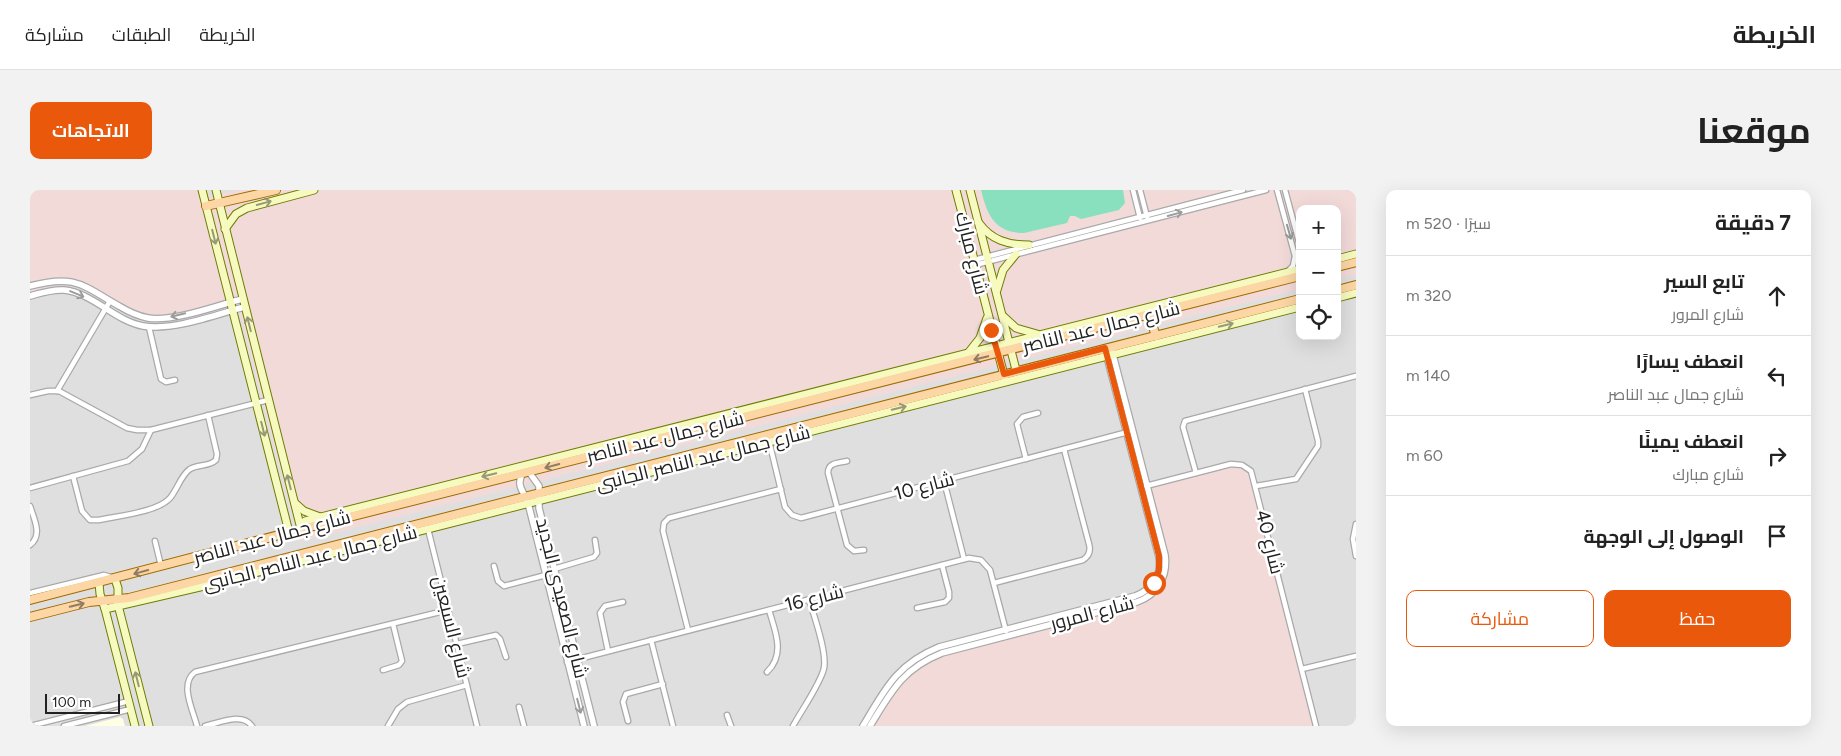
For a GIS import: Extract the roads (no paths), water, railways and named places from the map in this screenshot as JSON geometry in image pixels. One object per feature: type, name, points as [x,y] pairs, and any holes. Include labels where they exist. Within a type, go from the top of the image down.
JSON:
[{"type":"main road","points":[[202,190],[289,532]]},
{"type":"main road","points":[[216,190],[244,307],[302,529]]},
{"type":"main road","points":[[206,206],[276,190]]},
{"type":"main road","points":[[225,229],[241,210],[314,190]]},
{"type":"main road","name":"شارع مبارك","points":[[956,190],[1004,377]]},
{"type":"main road","name":"شارع مبارك","points":[[970,190],[1016,370]]},
{"type":"main road","points":[[977,220],[985,231],[996,239],[1008,244],[1029,248]]},
{"type":"main road","points":[[997,295],[1001,276],[1007,264],[1016,254]]},
{"type":"main road","points":[[1341,258],[1356,254]]},
{"type":"main road","points":[[1341,265],[1356,262]]},
{"type":"main road","points":[[1001,312],[1016,328],[1030,333],[1045,333],[1086,327],[1249,286],[1296,270]]},
{"type":"main road","name":"شارع جمال عبد الناصر","points":[[30,600],[302,529],[385,505],[526,473],[608,448],[784,403],[1086,327],[1149,314],[1249,286],[1296,277]]},
{"type":"main road","points":[[1341,289],[1356,285]]},
{"type":"main road","points":[[1341,297],[1356,293]]},
{"type":"main road","name":"شارع جمال عبد الناصر","points":[[30,617],[89,602],[104,605],[118,603],[199,583],[1004,377],[1016,370],[1109,351],[1156,336],[1296,300]]},
{"type":"main road","name":"شارع جمال عبد الناصر الجانبى","points":[[539,496],[769,441],[1004,377],[1296,308]]},
{"type":"main road","points":[[1149,314],[1156,336]]},
{"type":"main road","points":[[969,352],[983,333],[987,315]]},
{"type":"main road","points":[[1010,346],[1045,333]]},
{"type":"main road","points":[[847,387],[969,352],[997,350]]},
{"type":"main road","name":"شارع جمال عبد الناصر الجانبى","points":[[302,529],[303,522],[385,505],[608,448]]},
{"type":"main road","points":[[294,502],[298,507],[310,514],[323,517]]},
{"type":"main road","name":"شارع جمال عبد الناصر الجانبى","points":[[388,535],[428,528],[461,516]]},
{"type":"main road","points":[[115,578],[118,588],[118,603],[149,726]]},
{"type":"main road","points":[[99,583],[99,590],[135,726]]},
{"type":"street","points":[[1132,190],[1141,222]]},
{"type":"street","points":[[1140,190],[1148,221]]},
{"type":"street","points":[[974,262],[1243,190]]},
{"type":"street","points":[[987,259],[1016,254],[1029,248],[1148,221],[1266,190]]},
{"type":"street","points":[[1277,190],[1295,256],[1293,266],[1288,272]]},
{"type":"street","points":[[1285,190],[1296,231]]},
{"type":"street","points":[[30,286],[53,280],[69,281],[84,286],[133,314],[159,318],[242,299]]},
{"type":"street","points":[[30,296],[54,290],[80,294],[130,322],[149,327],[171,326],[244,307]]},
{"type":"street","points":[[57,391],[110,301]]},
{"type":"street","points":[[149,327],[161,379],[166,382],[175,380]]},
{"type":"street","name":"شارع المرور","points":[[863,726],[871,719],[893,680],[906,665],[916,658],[940,647],[1007,633],[1135,596],[1151,587],[1158,575],[1160,561],[1144,487],[1109,351]]},
{"type":"street","points":[[1196,473],[1183,427],[1185,421],[1356,376]]},
{"type":"street","points":[[1256,486],[1296,480],[1318,446],[1318,436],[1305,389]]},
{"type":"street","points":[[30,395],[48,391],[64,393],[127,428],[137,430],[151,430],[268,400]]},
{"type":"street","points":[[1026,459],[1017,424],[1023,417],[1038,413]]},
{"type":"street","points":[[73,476],[82,511],[85,516],[92,520],[160,506],[171,497],[189,470],[194,467],[210,464],[216,460],[217,454],[208,415]]},
{"type":"street","points":[[30,488],[131,460],[142,449],[151,430]]},
{"type":"street","name":"شارع 10","points":[[769,441],[785,507],[795,517],[804,518],[1130,431]]},
{"type":"street","points":[[994,584],[1083,560],[1088,556],[1089,544],[1064,449]]},
{"type":"street","points":[[847,461],[834,464],[828,469],[848,547],[854,551],[864,550]]},
{"type":"street","name":"شارع 40","points":[[1144,487],[1231,464],[1239,464],[1251,471],[1316,726]]},
{"type":"street","name":"شارع الصعيدى الجديد","points":[[584,726],[527,500],[520,490],[519,485],[526,473],[537,483],[539,508],[594,726]]},
{"type":"street","points":[[944,481],[964,559],[973,558],[984,562],[990,570],[1007,633]]},
{"type":"street","points":[[688,630],[662,529],[664,523],[667,519],[781,489]]},
{"type":"street","points":[[30,506],[38,532],[36,539],[30,545]]},
{"type":"street","points":[[1356,524],[1353,539],[1356,556]]},
{"type":"street","name":"شارع السبعين","points":[[428,528],[477,726]]},
{"type":"street","points":[[554,568],[594,557],[598,553],[595,540]]},
{"type":"street","points":[[155,541],[161,566]]},
{"type":"street","name":"شارع 16","points":[[567,662],[964,559]]},
{"type":"street","points":[[917,608],[945,602],[949,598],[942,565]]},
{"type":"street","points":[[494,566],[498,581],[504,586],[546,575]]},
{"type":"street","points":[[30,593],[104,575],[115,578]]},
{"type":"street","points":[[793,726],[822,675],[825,665],[824,653],[809,599]]},
{"type":"street","points":[[608,651],[600,613],[605,606],[623,602]]},
{"type":"street","points":[[197,726],[187,686],[189,679],[195,672],[448,610]]},
{"type":"street","points":[[767,672],[776,661],[779,649],[769,610]]},
{"type":"street","points":[[384,670],[399,666],[402,662],[393,624]]},
{"type":"street","points":[[456,644],[496,635],[500,639],[506,657]]},
{"type":"street","points":[[651,640],[673,726]]},
{"type":"street","points":[[1302,669],[1356,656]]},
{"type":"street","points":[[628,721],[623,702],[626,694],[663,684]]},
{"type":"street","points":[[388,726],[398,709],[407,702],[467,686]]},
{"type":"street","points":[[30,726],[129,701]]},
{"type":"street","points":[[519,706],[524,726]]},
{"type":"street","points":[[64,726],[131,709]]},
{"type":"street","points":[[727,715],[731,726]]},
{"type":"street","points":[[205,726],[241,718],[248,721],[252,726]]},
{"type":"street","name":"شارع المرور","points":[[870,726],[871,719]]}]
